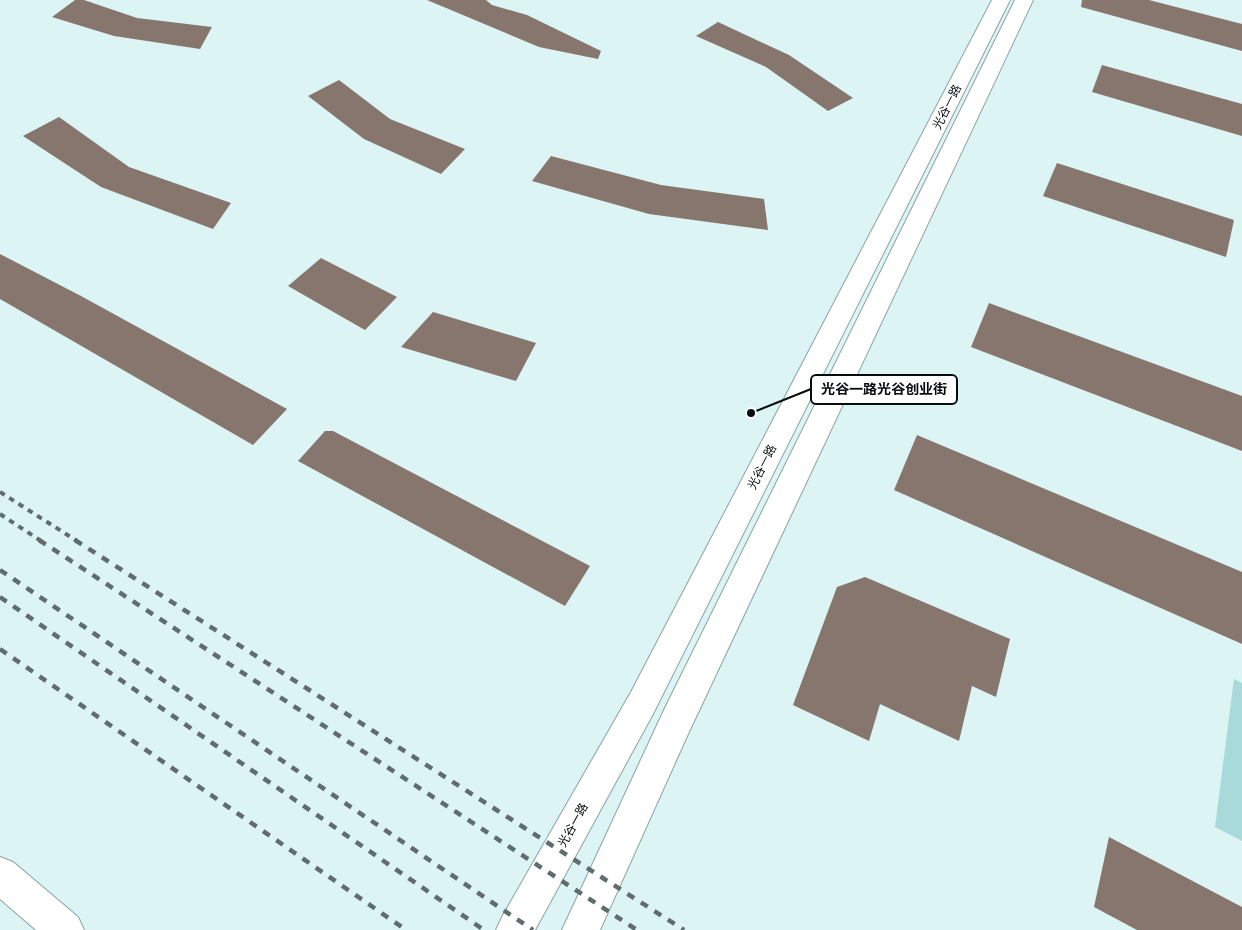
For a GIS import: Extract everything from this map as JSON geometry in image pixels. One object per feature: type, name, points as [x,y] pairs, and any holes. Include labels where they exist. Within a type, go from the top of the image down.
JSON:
[{"type":"main road","name":"光谷一路","points":[[515,930],[642,702],[1001,0]]},
{"type":"main road","name":"光谷一路","points":[[581,930],[676,722],[1024,0]]},
{"type":"main road","points":[[0,876],[65,930]]},
{"type":"shaded area","points":[[1234,679],[1242,683],[1242,841],[1215,827]]},
{"type":"building","points":[[75,0],[84,0],[137,18],[212,27],[200,49],[114,36],[52,17]]},
{"type":"building","points":[[427,0],[486,0],[492,5],[527,15],[601,51],[598,59],[539,47]]},
{"type":"building","points":[[1082,0],[1149,0],[1242,24],[1242,51],[1081,7]]},
{"type":"building","points":[[718,22],[789,55],[853,98],[828,111],[766,67],[696,36]]},
{"type":"building","points":[[1102,65],[1242,104],[1242,136],[1092,92]]},
{"type":"building","points":[[339,80],[390,119],[465,149],[441,174],[364,139],[308,96]]},
{"type":"building","points":[[59,117],[129,167],[231,203],[213,229],[101,187],[23,136]]},
{"type":"building","points":[[551,156],[661,185],[764,199],[768,230],[649,214],[532,181]]},
{"type":"building","points":[[1057,163],[1234,220],[1226,257],[1043,196]]},
{"type":"building","points":[[0,254],[81,296],[287,409],[253,445],[0,299]]},
{"type":"building","points":[[321,258],[397,297],[365,330],[288,286]]},
{"type":"building","points":[[989,303],[1242,396],[1242,451],[971,347]]},
{"type":"building","points":[[433,312],[536,343],[516,381],[401,347]]},
{"type":"building","points":[[325,431],[333,431],[590,566],[565,606],[298,461]]},
{"type":"building","points":[[917,435],[1242,572],[1242,644],[894,490]]},
{"type":"building","points":[[865,577],[1010,639],[996,697],[972,686],[959,741],[880,704],[869,741],[793,705],[837,587]]},
{"type":"building","points":[[1109,837],[1242,907],[1242,930],[1137,930],[1094,907]]},
{"type":"railway","points":[[0,492],[77,541]]},
{"type":"railway","points":[[0,514],[41,541]]},
{"type":"railway","points":[[39,540],[637,930]]},
{"type":"railway","points":[[75,540],[684,930]]},
{"type":"railway","points":[[0,570],[533,930]]},
{"type":"railway","points":[[0,597],[484,930]]},
{"type":"railway","points":[[0,649],[406,930]]},
{"type":"place","name":"光谷一路光谷创业街","points":[[751,413]]}]
